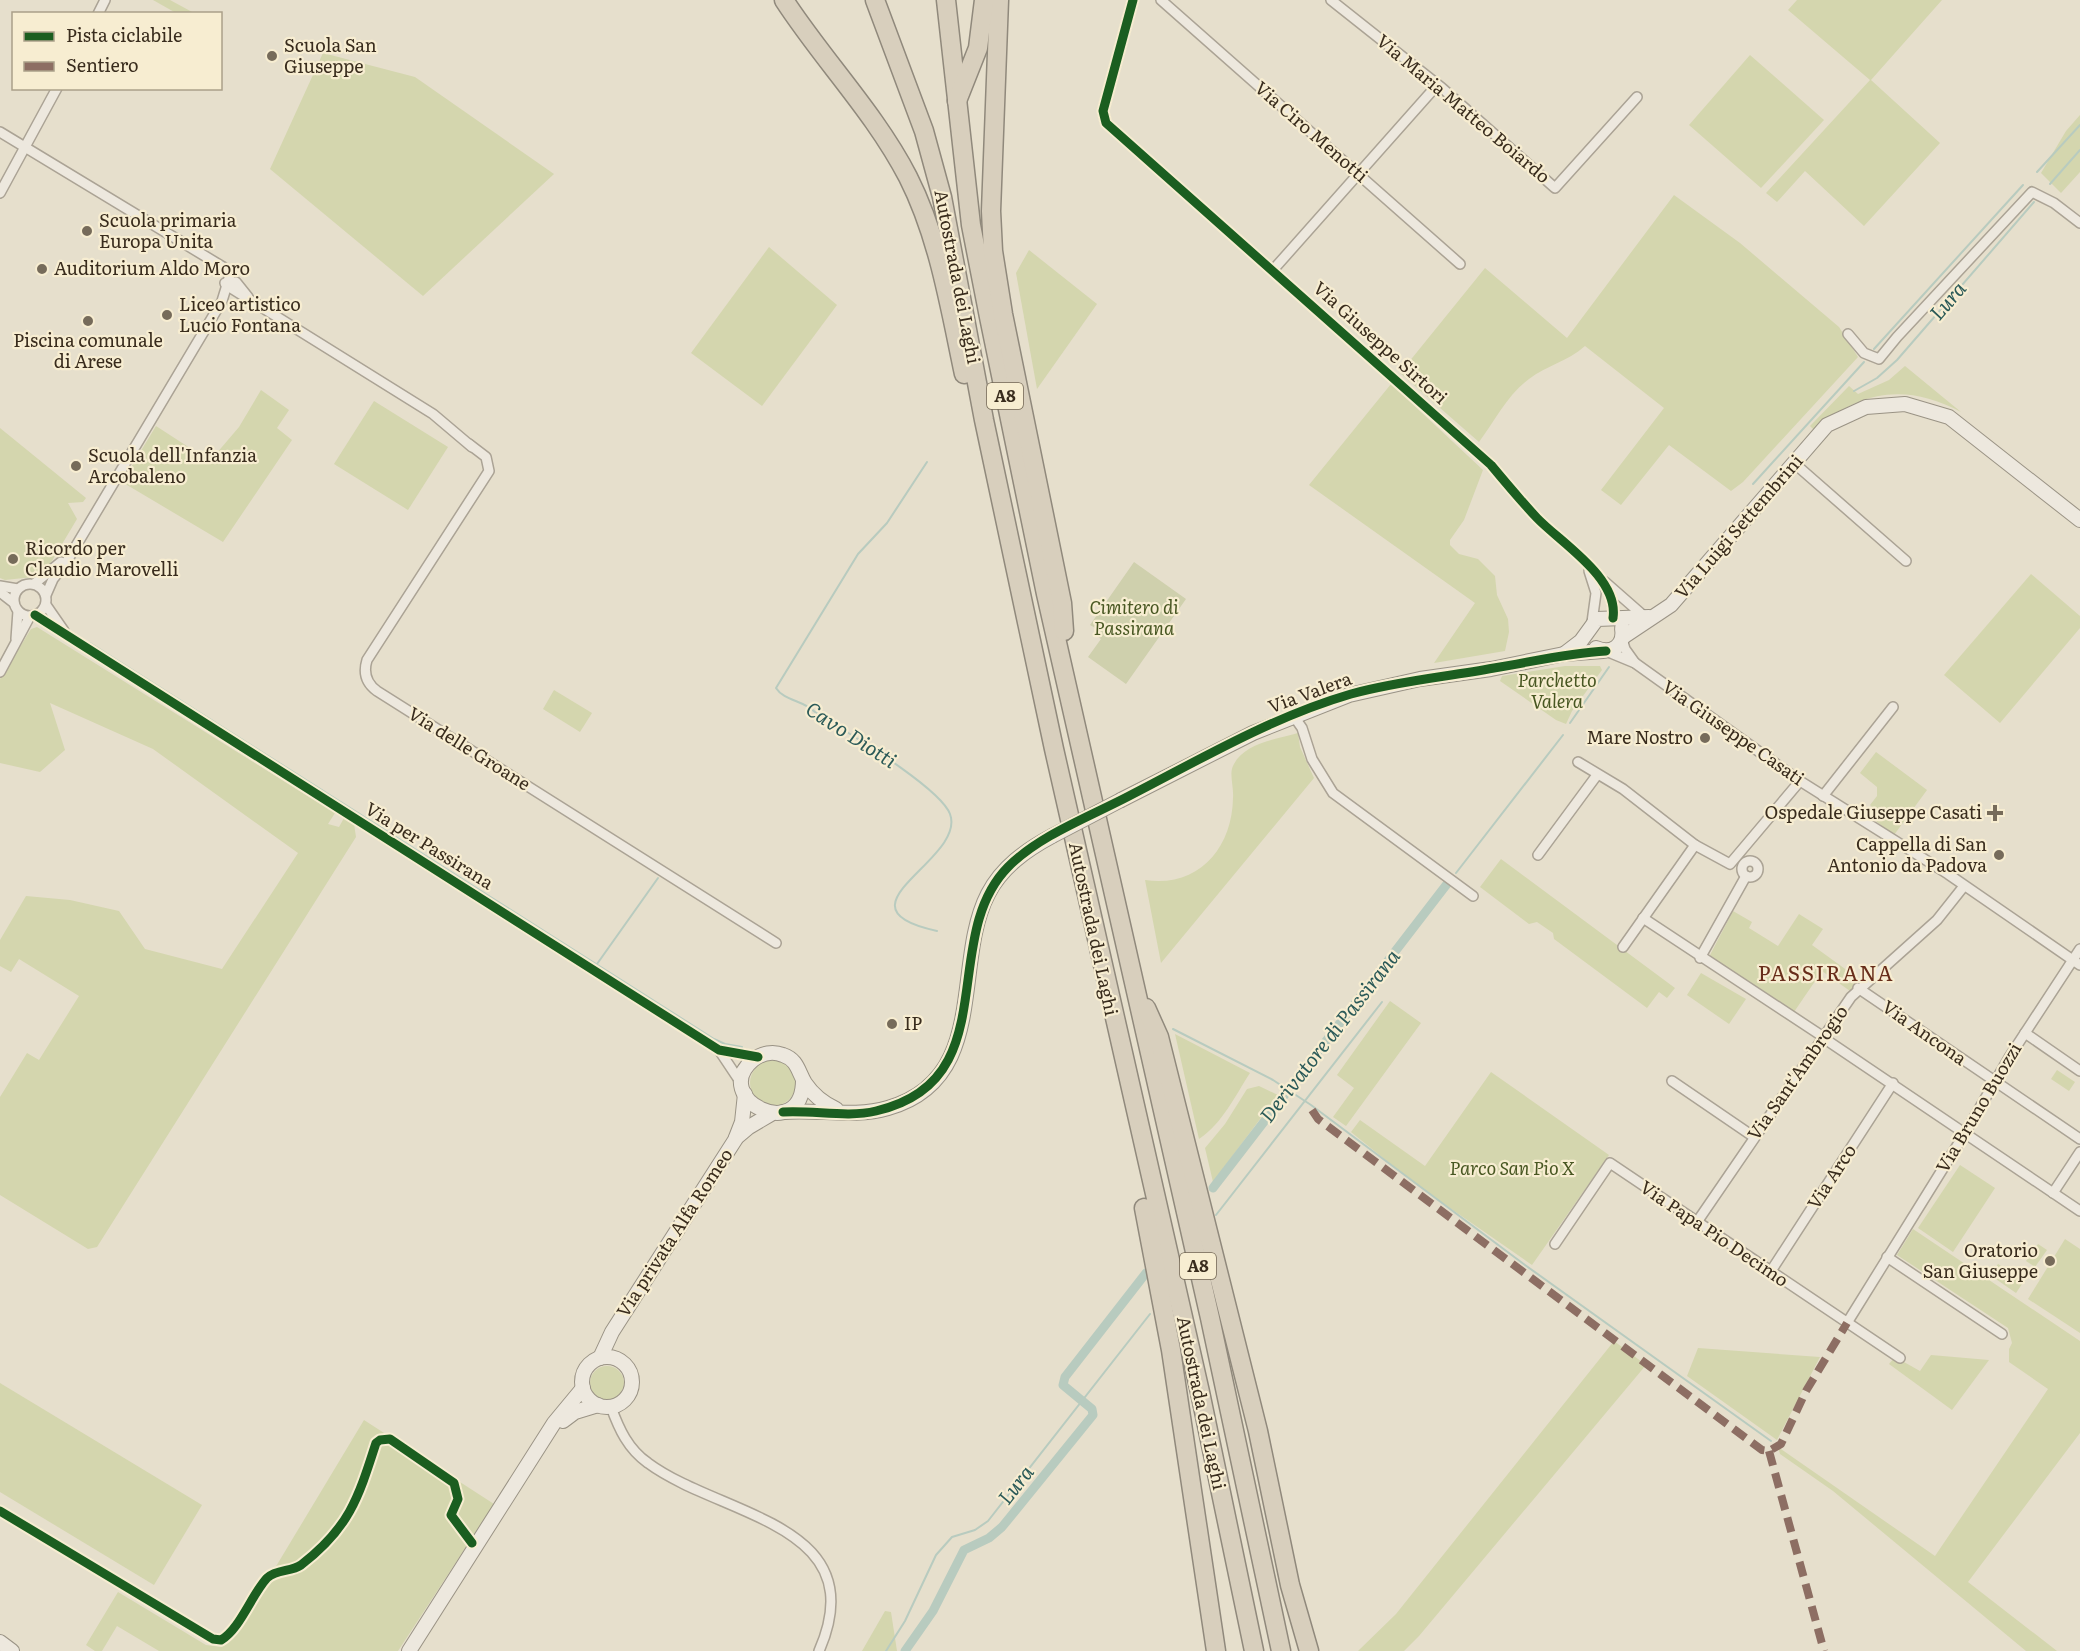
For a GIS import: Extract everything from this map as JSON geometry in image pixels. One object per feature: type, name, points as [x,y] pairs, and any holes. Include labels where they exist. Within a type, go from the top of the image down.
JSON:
[{"type":"highway","points":[[784,0],[808,37],[872,121],[907,176],[929,226],[966,380],[984,420]]},
{"type":"highway","name":"Autostrada dei Laghi","points":[[875,0],[934,164],[956,265],[984,420],[1090,920],[1200,1392],[1254,1651]]},
{"type":"highway","name":"Autostrada dei Laghi","points":[[946,0],[956,103],[976,248],[1046,594],[1210,1318],[1281,1651]]},
{"type":"highway","name":"A8","points":[[956,103],[978,48],[984,0]]},
{"type":"highway","points":[[999,0],[991,211],[993,251],[1003,314],[1062,603],[1068,687]]},
{"type":"highway","points":[[1130,971],[1159,1037],[1258,1431],[1290,1585],[1309,1651]]},
{"type":"highway","points":[[1143,1153],[1142,1195],[1171,1350],[1216,1651]]},
{"type":"street","name":"Via Giuseppe Sirtori","points":[[1133,0],[1103,111],[1104,119],[1491,465],[1538,519],[1596,574],[1611,601],[1613,618]]},
{"type":"street","name":"Via Ciro Menotti","points":[[1161,0],[1460,264]]},
{"type":"street","name":"Via Maria Matteo Boiardo","points":[[1331,0],[1442,88],[1555,188],[1637,97]]},
{"type":"street","points":[[0,192],[56,90]]},
{"type":"street","points":[[1273,270],[1431,92]]},
{"type":"street","points":[[0,132],[215,264],[228,283],[217,308],[75,547],[53,579],[46,600],[32,616],[0,672]]},
{"type":"street","points":[[1848,334],[1872,358],[1879,359],[1884,356],[1897,337],[2032,192],[2054,203],[2080,223]]},
{"type":"street","name":"Via delle Groane","points":[[228,283],[249,299],[433,414],[487,462],[485,476],[367,660],[365,671],[369,683],[377,691],[776,942]]},
{"type":"street","name":"Via Luigi Settembrini","points":[[1623,638],[1650,617],[1671,605],[1820,434],[1863,414],[1899,410],[1930,416],[1972,436],[2080,520]]},
{"type":"street","points":[[1794,463],[1906,561]]},
{"type":"street","points":[[34,584],[75,547]]},
{"type":"street","name":"Via Giuseppe Sirtori","points":[[1577,554],[1595,584],[1597,604],[1591,626]]},
{"type":"street","points":[[1596,574],[1650,617]]},
{"type":"street","points":[[0,586],[18,589],[25,584],[34,584],[41,588],[46,600]]},
{"type":"street","points":[[15,645],[18,589]]},
{"type":"street","points":[[0,592],[16,607],[32,616]]},
{"type":"street","name":"Via per Passirana","points":[[46,600],[61,628],[87,650]]},
{"type":"street","name":"Via per Passirana","points":[[32,616],[720,1050],[758,1057]]},
{"type":"street","points":[[1564,654],[1581,641],[1591,626],[1602,617],[1650,617]]},
{"type":"street","points":[[1591,626],[1592,644],[1605,651],[1616,648],[1623,638],[1620,624],[1613,618]]},
{"type":"street","name":"Via Giuseppe Casati","points":[[1623,638],[1625,649],[1635,663]]},
{"type":"street","name":"Via Giuseppe Casati","points":[[1605,651],[1635,663],[1800,781],[1964,886],[2076,963]]},
{"type":"street","name":"Via Valera","points":[[845,1113],[873,1112],[891,1107],[915,1095],[937,1076],[949,1060],[961,1030],[976,933],[988,893],[1016,860],[1050,837],[1306,710],[1384,686],[1564,654],[1605,651]]},
{"type":"street","points":[[1823,796],[1893,707]]},
{"type":"street","points":[[1302,728],[1306,710]]},
{"type":"street","points":[[1293,715],[1302,728],[1312,759],[1333,793],[1473,896]]},
{"type":"street","points":[[1578,762],[1623,789],[1695,845],[1730,864],[1745,867]]},
{"type":"street","points":[[1538,855],[1597,775]]},
{"type":"street","points":[[1730,864],[1800,781]]},
{"type":"street","points":[[1623,947],[1695,845]]},
{"type":"street","points":[[1700,958],[1745,867],[1743,849]]},
{"type":"street","name":"Via Sant'Ambrogio","points":[[1697,1222],[1822,1036],[1858,988],[1937,920],[1964,886]]},
{"type":"street","points":[[1643,918],[2080,1210]]},
{"type":"street","name":"Via Bruno Buozzi","points":[[1846,1323],[2025,1033],[2076,963],[2080,949]]},
{"type":"street","name":"Via Ancona","points":[[1858,988],[1995,1083],[2080,1138]]},
{"type":"street","points":[[2025,1033],[2080,1071]]},
{"type":"street","name":"Via per Passirana","points":[[720,1050],[744,1090]]},
{"type":"street","points":[[772,1053],[788,1057],[799,1068],[803,1080],[821,1101],[845,1113],[811,1110],[777,1113],[755,1108],[744,1090],[745,1071],[758,1057],[772,1053]]},
{"type":"street","points":[[777,1113],[799,1099],[803,1080]]},
{"type":"street","points":[[1672,1081],[1754,1137]]},
{"type":"street","name":"Via Arco","points":[[1771,1272],[1893,1083]]},
{"type":"street","name":"Via privata Alfa Romeo","points":[[600,1358],[615,1327],[735,1140],[742,1122],[744,1090]]},
{"type":"street","name":"Via privata Alfa Romeo","points":[[735,1140],[749,1126],[777,1113]]},
{"type":"street","points":[[2053,1193],[2080,1152]]},
{"type":"street","name":"Via Papa Pio Decimo","points":[[1554,1244],[1610,1163],[1900,1358]]},
{"type":"street","points":[[1887,1257],[2002,1334]]},
{"type":"street","name":"Via privata Alfa Romeo","points":[[615,1327],[617,1350],[624,1364]]},
{"type":"street","points":[[409,1651],[554,1423],[583,1388],[586,1370],[600,1358],[613,1358],[624,1364],[631,1379],[630,1390],[623,1401],[569,1416],[543,1442]]},
{"type":"street","points":[[583,1388],[588,1398],[604,1406],[621,1434],[646,1463],[782,1529],[812,1550],[823,1564],[832,1597],[832,1614],[819,1651]]},
{"type":"street","points":[[0,1642],[12,1651]]},
{"type":"green space","points":[[153,0],[170,0],[192,12],[174,12]]},
{"type":"green space","points":[[1797,0],[1942,0],[1871,80],[1940,143],[1864,226],[1805,171],[1777,202],[1766,193],[1870,80],[1788,10]]},
{"type":"green space","points":[[323,53],[415,77],[554,174],[423,296],[270,169]]},
{"type":"green space","points":[[1750,55],[1824,120],[1761,188],[1689,125]]},
{"type":"green space","points":[[2080,115],[2080,172],[2061,193],[2041,173],[2066,131]]},
{"type":"green space","points":[[1674,195],[1740,243],[1839,327],[1858,357],[1743,482],[1731,491],[1669,445],[1621,505],[1601,490],[1664,408],[1585,346],[1521,385],[1479,442],[1400,373],[1485,268],[1567,338]]},
{"type":"green space","points":[[769,247],[837,305],[762,406],[691,353]]},
{"type":"green space","points":[[1029,250],[1097,304],[1037,389],[1016,273]]},
{"type":"green space","points":[[233,299],[246,304],[241,313],[226,304]]},
{"type":"green space","points":[[1905,366],[1961,412],[1922,397],[1903,394],[1884,395],[1849,406],[1814,430],[1810,426],[1849,386],[1858,394],[1889,380]]},
{"type":"green space","points":[[1391,384],[1483,470],[1464,520],[1450,540],[1450,545],[1459,554],[1478,559],[1495,576],[1497,595],[1508,619],[1509,632],[1505,651],[1434,663],[1475,603],[1309,485]]},
{"type":"green space","points":[[261,390],[289,410],[277,428],[292,440],[223,542],[122,482],[156,426],[210,461],[239,427]]},
{"type":"green space","points":[[374,401],[448,447],[408,510],[334,464]]},
{"type":"green space","points":[[0,428],[86,498],[83,502],[68,503],[77,519],[43,576],[5,580],[0,578]]},
{"type":"green space","name":"Cimitero di Passirana","points":[[1134,562],[1186,599],[1126,684],[1088,657],[1101,639],[1094,634],[1097,629],[1090,625]]},
{"type":"green space","points":[[2031,574],[2080,616],[2080,628],[2000,723],[1944,675]]},
{"type":"green space","points":[[37,627],[335,813],[328,824],[339,827],[344,818],[354,824],[356,837],[97,1247],[88,1249],[0,1195],[0,1097],[27,1053],[39,1060],[79,996],[19,959],[11,972],[0,966],[0,940],[26,896],[70,900],[119,911],[145,949],[222,969],[298,853],[153,749],[50,703],[65,750],[40,772],[0,763],[0,679],[31,629]]},
{"type":"green space","name":"Parchetto Valera","points":[[1565,666],[1600,666],[1602,670],[1572,711],[1566,724],[1556,720],[1500,681],[1502,676]]},
{"type":"green space","points":[[554,690],[592,713],[580,732],[543,709]]},
{"type":"green space","points":[[1298,733],[1300,747],[1314,778],[1161,963],[1145,880],[1164,881],[1181,878],[1208,861],[1226,834],[1231,817],[1233,794],[1231,773],[1238,758],[1261,743]]},
{"type":"green space","points":[[1876,752],[1927,790],[1894,835],[1868,815],[1873,808],[1870,805],[1877,796],[1877,787],[1860,773]]},
{"type":"green space","points":[[1501,859],[1675,988],[1667,998],[1659,992],[1647,1008],[1554,939],[1553,933],[1537,922],[1529,924],[1480,887]]},
{"type":"green space","points":[[1733,911],[1752,922],[1749,928],[1778,946],[1799,914],[1823,929],[1812,945],[1859,979],[1850,991],[1822,971],[1794,1012],[1711,958],[1710,955]]},
{"type":"green space","points":[[1701,973],[1746,999],[1729,1024],[1687,995]]},
{"type":"green space","points":[[1390,1001],[1421,1023],[1346,1126],[1333,1117],[1354,1088],[1337,1075]]},
{"type":"green space","points":[[1175,1034],[1250,1073],[1215,1126],[1199,1139]]},
{"type":"green space","points":[[773,1060],[789,1067],[796,1083],[789,1099],[773,1106],[757,1099],[750,1083],[757,1067]]},
{"type":"green space","points":[[2057,1070],[2075,1082],[2069,1091],[2051,1079]]},
{"type":"green space","name":"Parco San Pio X","points":[[1491,1072],[1609,1155],[1532,1265],[1414,1183],[1351,1132],[1360,1120],[1425,1166]]},
{"type":"green space","points":[[1259,1086],[1278,1095],[1213,1182],[1205,1148],[1225,1124],[1247,1089]]},
{"type":"green space","points":[[1960,1165],[1995,1188],[1953,1252],[1918,1228]]},
{"type":"green space","points":[[1913,1229],[2080,1341],[2080,1433],[1968,1582],[2057,1651],[2026,1651],[1833,1491],[1780,1454],[1778,1447],[1935,1556],[2048,1389],[2009,1362],[2009,1349],[2012,1343],[2008,1328],[1897,1255]]},
{"type":"green space","points":[[2065,1239],[2080,1249],[2080,1333],[2028,1299]]},
{"type":"green space","points":[[2038,1244],[2047,1250],[2035,1267],[2026,1261]]},
{"type":"green space","points":[[1998,1264],[2024,1281],[2016,1293],[1990,1275]]},
{"type":"green space","points":[[1614,1341],[1646,1365],[1404,1651],[1358,1651],[1396,1614]]},
{"type":"green space","points":[[1698,1348],[1820,1357],[1777,1440],[1687,1376]]},
{"type":"green space","points":[[1931,1355],[1989,1360],[1952,1410],[1889,1364],[1895,1357],[1920,1371]]},
{"type":"green space","points":[[607,1366],[619,1371],[624,1383],[619,1395],[607,1400],[595,1395],[590,1383],[595,1371]]},
{"type":"green space","points":[[0,1383],[202,1505],[154,1585],[0,1492]]},
{"type":"green space","points":[[364,1420],[494,1504],[398,1651],[159,1651],[117,1626],[102,1651],[95,1651],[86,1645],[118,1592],[206,1645],[222,1647],[269,1578]]},
{"type":"green space","points":[[885,1611],[891,1612],[897,1651],[862,1651]]},
{"type":"waterway","points":[[2037,172],[2080,125]]},
{"type":"waterway","name":"Lura","points":[[2050,184],[2080,150]]},
{"type":"waterway","points":[[1874,349],[2023,185]]},
{"type":"waterway","name":"Lura","points":[[1854,391],[1877,378],[1897,360],[2034,202]]},
{"type":"waterway","points":[[1753,484],[1864,362]]},
{"type":"waterway","name":"Cavo Diotti","points":[[927,462],[887,523],[858,554],[776,688],[784,696],[810,708],[910,775],[929,789],[950,814],[950,831],[940,848],[898,896],[895,909],[907,921],[937,931]]},
{"type":"waterway","points":[[90,643],[714,1039],[742,1047]]},
{"type":"waterway","points":[[1570,723],[1609,667]]},
{"type":"waterway","points":[[1456,873],[1563,735]]},
{"type":"waterway","points":[[597,964],[658,878]]},
{"type":"waterway","name":"Derivatore di Passirana","points":[[1213,1188],[1447,884]]},
{"type":"waterway","name":"Lura","points":[[1216,1215],[1382,1002]]},
{"type":"waterway","points":[[1173,1029],[1273,1080],[1311,1105],[1525,1265],[1771,1441]]},
{"type":"waterway","name":"Derivatore di Passirana","points":[[905,1651],[933,1611],[964,1550],[989,1538],[1002,1527],[1093,1415],[1092,1409],[1063,1385],[1065,1377],[1146,1273]]},
{"type":"waterway","name":"Lura","points":[[886,1651],[905,1621],[936,1555],[952,1537],[975,1530],[988,1521],[1150,1314]]},
{"type":"marked path","points":[[1312,1110],[1318,1119],[1762,1450],[1769,1451],[1781,1444],[1806,1391],[1847,1323]]},
{"type":"marked path","points":[[1769,1451],[1824,1651]]},
{"type":"cycle path","points":[[1133,0],[1103,111],[1106,123],[1491,465],[1537,518],[1598,575],[1612,603],[1613,618]]},
{"type":"cycle path","points":[[35,615],[719,1050],[758,1057]]},
{"type":"cycle path","points":[[783,1112],[854,1114],[876,1111],[916,1095],[942,1070],[957,1040],[976,931],[987,897],[1008,867],[1035,845],[1066,827],[1237,740],[1322,703],[1386,686],[1606,651]]},
{"type":"cycle path","points":[[0,1511],[213,1639],[221,1640],[240,1620],[267,1578],[275,1573],[301,1565],[341,1525],[357,1496],[376,1443],[380,1440],[390,1439],[454,1483],[458,1499],[451,1515],[472,1543]]},
{"type":"place","name":"Scuola San Giuseppe","points":[[272,56]]},
{"type":"place","name":"Scuola primaria Europa Unita","points":[[87,231]]},
{"type":"place","name":"Auditorium Aldo Moro","points":[[42,269]]},
{"type":"place","name":"Liceo artistico Lucio Fontana","points":[[167,315]]},
{"type":"place","name":"Piscina comunale di Arese","points":[[88,321]]},
{"type":"place","name":"Scuola dell'Infanzia Arcobaleno","points":[[76,466]]},
{"type":"place","name":"Ricordo per Claudio Marovelli","points":[[13,559]]},
{"type":"place","name":"Mare Nostro","points":[[1705,738]]},
{"type":"place","name":"Ospedale Giuseppe Casati","points":[[1995,813]]},
{"type":"place","name":"Cappella di San Antonio da Padova","points":[[1999,855]]},
{"type":"place","name":"IP","points":[[892,1024]]},
{"type":"place","name":"Oratorio San Giuseppe","points":[[2050,1261]]},
{"type":"district","name":"PASSIRANA","points":[[1826,974]]}]
